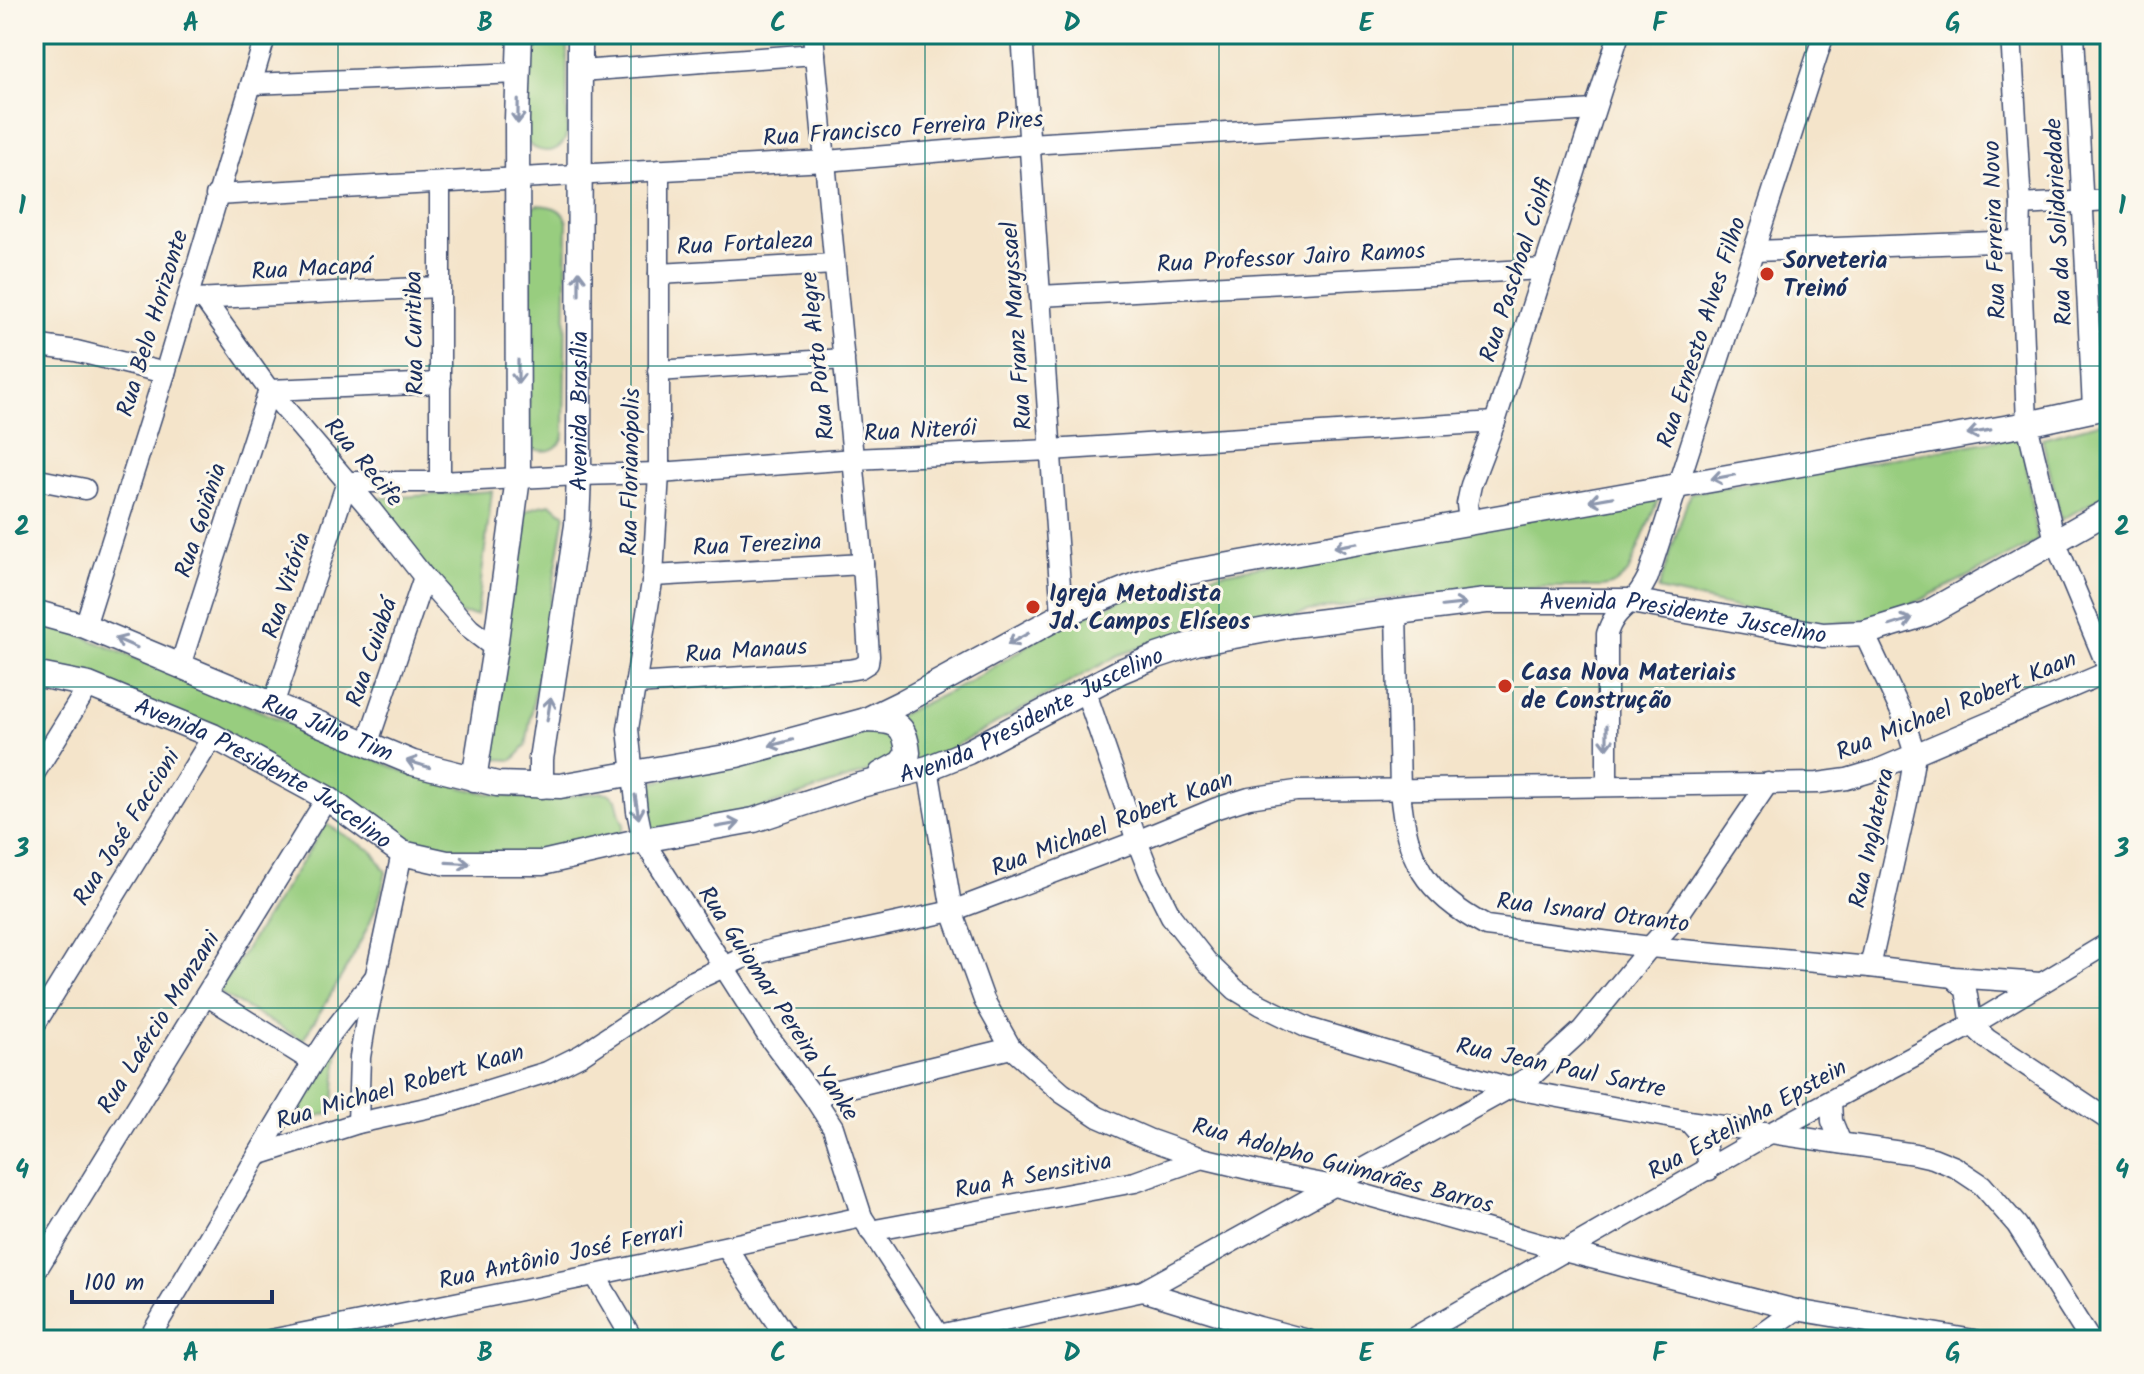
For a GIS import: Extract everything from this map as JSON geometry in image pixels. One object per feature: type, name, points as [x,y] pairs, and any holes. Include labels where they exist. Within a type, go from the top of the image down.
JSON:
[{"type":"main road","points":[[474,779],[518,478],[520,34]]},
{"type":"main road","name":"Avenida Brasília","points":[[541,786],[541,759],[577,525],[580,34]]},
{"type":"main road","points":[[632,774],[737,755],[866,720],[1062,615],[1168,576],[2027,424],[2101,407]]},
{"type":"main road","name":"Avenida Presidente Juscelino","points":[[34,674],[89,685],[213,736],[327,798],[402,853],[447,863],[542,863],[643,840],[754,820],[857,786],[928,768],[968,752],[1121,671],[1196,643],[1293,625],[1486,601],[1631,601],[1823,635],[1864,633],[1926,614],[2110,510]]},
{"type":"main road","name":"Rua Júlio Tim","points":[[34,612],[85,626],[413,763],[497,784],[560,786],[632,774]]},
{"type":"main road","points":[[857,786],[901,763],[908,753],[906,735],[899,726],[889,721],[866,720]]},
{"type":"street","name":"Rua Belo Horizonte","points":[[85,626],[165,373],[196,299],[216,195],[266,34]]},
{"type":"street","name":"Rua Franz Maryssael","points":[[1022,34],[1062,615]]},
{"type":"street","name":"Rua Paschoal Ciolfi","points":[[1469,523],[1467,504],[1471,485],[1495,422],[1619,34]]},
{"type":"street","name":"Rua Ernesto Alves Filho","points":[[1607,634],[1613,618],[1631,601],[1648,577],[1824,34]]},
{"type":"street","name":"Rua Ferreira Novo","points":[[2011,34],[2021,205],[2027,424]]},
{"type":"street","name":"Rua da Solidariedade","points":[[2074,34],[2083,201],[2101,407]]},
{"type":"street","points":[[580,71],[814,44]]},
{"type":"street","name":"Rua Porto Alegre","points":[[814,44],[863,564],[869,656],[868,663],[860,668]]},
{"type":"street","points":[[252,84],[519,73]]},
{"type":"street","name":"Rua Francisco Ferreira Pires","points":[[216,195],[826,161],[1029,144],[1594,110]]},
{"type":"street","name":"Rua Florianópolis","points":[[632,774],[628,729],[653,576],[659,473],[659,170]]},
{"type":"street","name":"Rua Curitiba","points":[[440,183],[440,482]]},
{"type":"street","points":[[2021,205],[2110,200]]},
{"type":"street","points":[[1755,251],[2020,241]]},
{"type":"street","name":"Rua Fortaleza","points":[[659,274],[834,264]]},
{"type":"street","name":"Rua Professor Jairo Ramos","points":[[1040,296],[1545,269]]},
{"type":"street","name":"Rua Macapá","points":[[196,299],[439,287]]},
{"type":"street","name":"Rua Recife","points":[[196,299],[424,577],[470,629],[495,648]]},
{"type":"street","points":[[34,345],[76,351],[165,373]]},
{"type":"street","points":[[658,371],[844,359]]},
{"type":"street","points":[[269,390],[441,383]]},
{"type":"street","name":"Rua Goiânia","points":[[180,666],[269,390]]},
{"type":"street","name":"Rua Niterói","points":[[347,482],[440,482],[659,473],[1495,422]]},
{"type":"street","points":[[2027,424],[2055,541],[2110,672]]},
{"type":"street","points":[[34,479],[85,489]]},
{"type":"street","name":"Rua Vitória","points":[[273,705],[347,482]]},
{"type":"street","name":"Rua Terezina","points":[[653,576],[863,564]]},
{"type":"street","name":"Rua Cuiabá","points":[[367,745],[424,577]]},
{"type":"street","points":[[1578,601],[1593,611],[1607,634],[1607,785]]},
{"type":"street","name":"Rua Isnard Otranto","points":[[1396,611],[1402,819],[1416,864],[1429,883],[1464,914],[1486,926],[1650,947],[2041,983]]},
{"type":"street","name":"Rua Inglaterra","points":[[1864,633],[1902,714],[1915,754],[1870,967]]},
{"type":"street","name":"Rua Manaus","points":[[635,684],[860,668]]},
{"type":"street","name":"Rua Michael Robert Kaan","points":[[258,1155],[358,1123],[454,1101],[547,1072],[581,1055],[689,983],[743,958],[952,911],[1249,798],[1296,791],[1818,783],[1847,779],[1877,770],[2110,672]]},
{"type":"street","points":[[34,774],[89,685]]},
{"type":"street","name":"Rua Jean Paul Sartre","points":[[1085,690],[1137,841],[1171,916],[1207,962],[1236,990],[1308,1028],[1510,1088],[1688,1121],[1933,1158],[1955,1167],[1982,1185],[2017,1225],[2090,1340]]},
{"type":"street","name":"Rua José Faccioni","points":[[34,1026],[213,736]]},
{"type":"street","name":"Rua Adolpho Guimarães Barros","points":[[928,768],[952,911],[984,1000],[1011,1048],[1062,1093],[1098,1117],[1202,1158],[1334,1186],[1564,1251],[1796,1310],[1974,1340]]},
{"type":"street","name":"Rua Guiomar Pereira Yanke","points":[[632,774],[643,840],[766,1033],[833,1127],[866,1224],[940,1338]]},
{"type":"street","points":[[940,1338],[1143,1291],[1540,1070],[1582,1030],[1677,917],[1768,783]]},
{"type":"street","name":"Rua Laércio Monzani","points":[[34,1274],[327,798]]},
{"type":"street","points":[[659,867],[664,844],[674,835]]},
{"type":"street","points":[[358,1123],[360,1057],[402,853]]},
{"type":"street","name":"Rua Estelinha Epstein","points":[[1410,1340],[1770,1133],[1972,1025],[2110,942]]},
{"type":"street","points":[[157,1337],[313,1062],[375,977]]},
{"type":"street","points":[[1953,977],[1966,990],[1972,1025],[1987,1039],[2110,1121]]},
{"type":"street","points":[[206,995],[313,1062]]},
{"type":"street","points":[[331,1034],[360,1057]]},
{"type":"street","points":[[813,1096],[1011,1048]]},
{"type":"street","points":[[1831,1101],[1832,1121],[1841,1143]]},
{"type":"street","points":[[1688,1121],[1705,1140],[1709,1170]]},
{"type":"street","name":"Rua A Sensitiva","points":[[866,1224],[1135,1182],[1202,1158]]},
{"type":"street","name":"Rua Antônio José Ferrari","points":[[270,1340],[726,1247],[866,1224]]},
{"type":"street","points":[[726,1247],[788,1340]]},
{"type":"street","points":[[595,1275],[633,1340]]},
{"type":"street","points":[[1143,1291],[1308,1340]]},
{"type":"street","points":[[1754,1340],[1796,1310]]},
{"type":"green space","points":[[523,34],[567,34],[567,133],[560,146],[548,151],[529,145],[524,139]]},
{"type":"green space","points":[[537,205],[559,210],[567,222],[564,436],[558,445],[545,451],[529,448],[527,211]]},
{"type":"green space","points":[[2110,420],[2110,493],[2061,520],[2042,438]]},
{"type":"green space","points":[[2022,436],[2037,542],[1882,619],[1817,625],[1658,590],[1690,493]]},
{"type":"green space","points":[[492,491],[477,615],[458,614],[369,499]]},
{"type":"green space","points":[[1660,495],[1628,573],[1615,584],[1390,598],[1195,629],[1119,655],[935,757],[915,764],[895,717],[968,683],[1059,626],[1161,584]]},
{"type":"green space","points":[[551,504],[565,514],[526,746],[513,760],[496,759],[489,754],[520,516],[534,508]]},
{"type":"green space","points":[[34,621],[68,630],[405,772],[511,797],[545,798],[608,793],[616,799],[624,825],[620,835],[541,857],[403,848],[323,793],[34,670]]},
{"type":"green space","points":[[859,731],[873,732],[896,743],[897,762],[767,806],[649,831],[638,793],[647,784]]},
{"type":"green space","points":[[326,824],[372,851],[386,872],[381,894],[363,937],[303,1040],[218,992]]},
{"type":"green space","points":[[339,1043],[333,1112],[282,1126]]},
{"type":"place","name":"Sorveteria Treinó","points":[[1767,274]]},
{"type":"place","name":"Igreja Metodista Jd. Campos Elíseos","points":[[1033,607]]},
{"type":"place","name":"Casa Nova Materiais de Construção","points":[[1505,686]]}]
